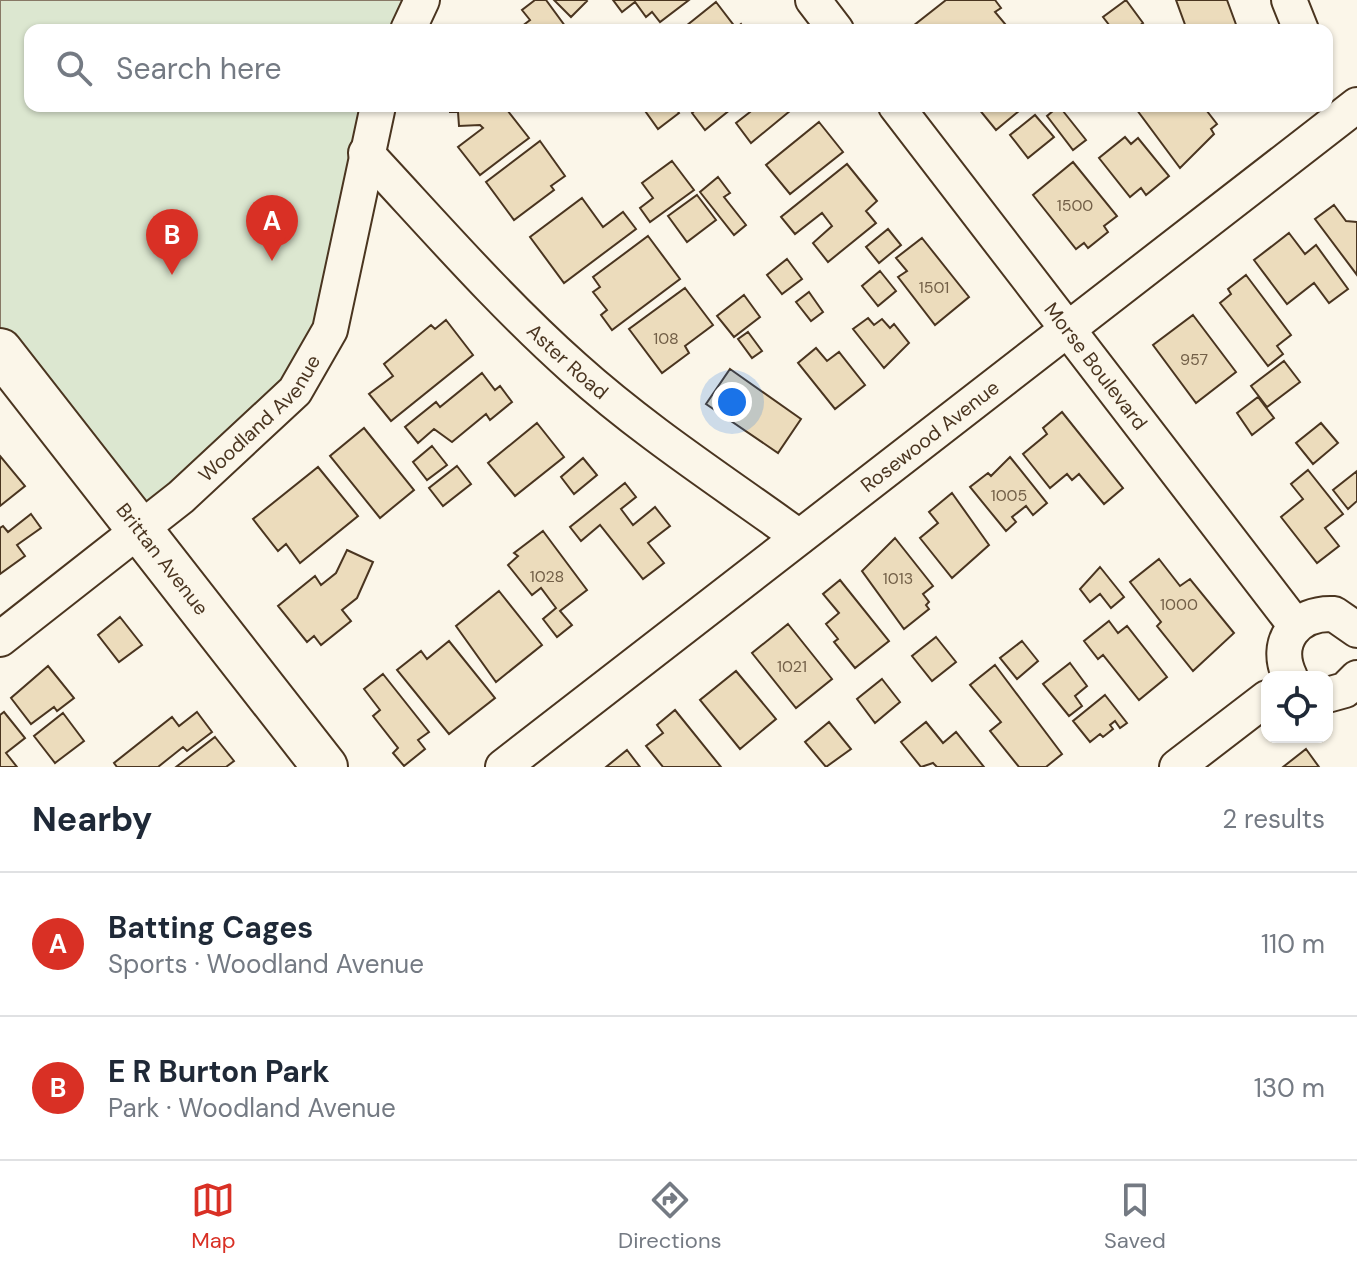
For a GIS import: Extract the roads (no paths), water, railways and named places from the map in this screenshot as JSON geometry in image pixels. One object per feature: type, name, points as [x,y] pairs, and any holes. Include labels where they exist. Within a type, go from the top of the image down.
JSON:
[{"type":"main road","name":"Brittan Avenue","points":[[0,351],[325,767]]},
{"type":"street","points":[[411,24],[422,0]]},
{"type":"street","points":[[813,0],[831,24]]},
{"type":"street","points":[[1289,0],[1299,24]]},
{"type":"street","name":"Rosewood Avenue","points":[[503,767],[1069,328],[1341,106]]},
{"type":"street","name":"Woodland Avenue","points":[[0,639],[181,497],[295,391],[315,361],[330,330],[376,112]]},
{"type":"street","name":"Morse Boulevard","points":[[901,112],[1295,625]]},
{"type":"street","name":"Aster Road","points":[[366,153],[482,277],[573,367],[617,405],[799,537]]},
{"type":"street","points":[[1288,671],[1283,651],[1295,625],[1306,617],[1334,614],[1357,629]]},
{"type":"street","points":[[1177,767],[1261,703]]},
{"type":"place","name":"Batting Cages","points":[[272,261]]},
{"type":"place","name":"E R Burton Park","points":[[172,275]]}]
